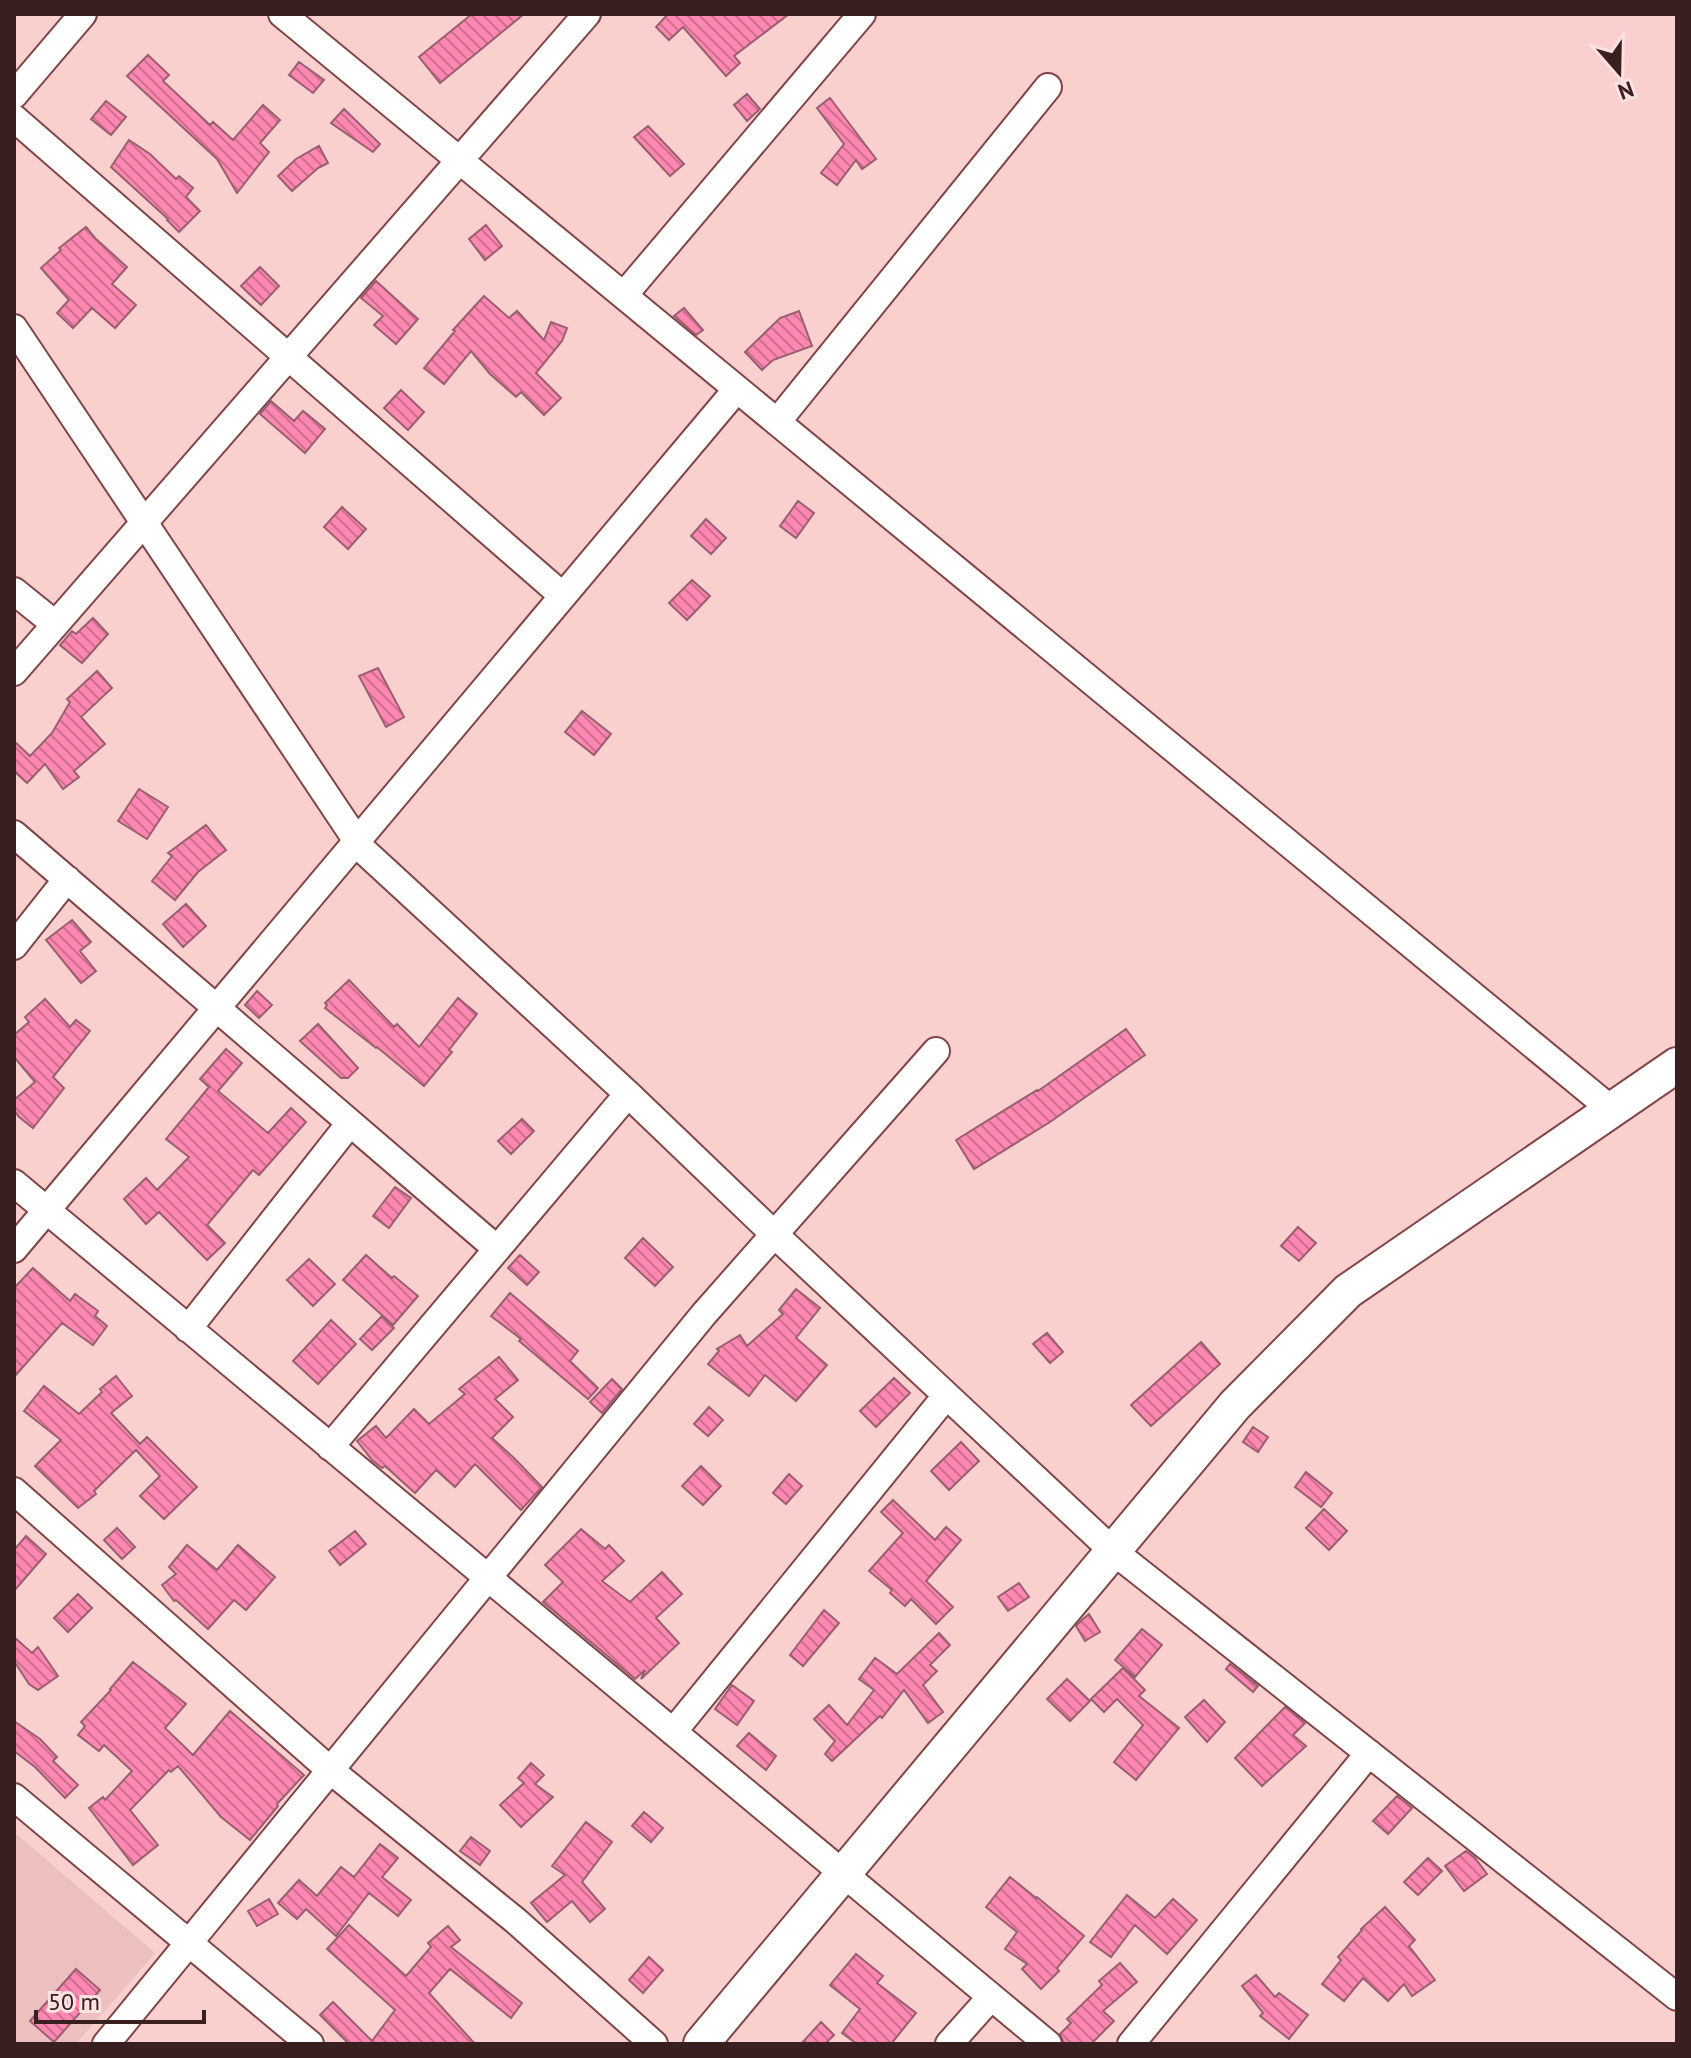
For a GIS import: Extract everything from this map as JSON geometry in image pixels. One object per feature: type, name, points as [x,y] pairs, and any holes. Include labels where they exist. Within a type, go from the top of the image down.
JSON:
[{"type":"street","points":[[14,95],[83,14]]},
{"type":"street","points":[[282,14],[1612,1110]]},
{"type":"street","points":[[14,672],[587,14]]},
{"type":"street","points":[[624,295],[862,14]]},
{"type":"street","points":[[777,422],[1048,87]]},
{"type":"street","points":[[14,118],[563,596]]},
{"type":"street","points":[[14,328],[363,850],[628,1094],[1113,1551],[1677,1997]]},
{"type":"street","points":[[14,1249],[737,389]]},
{"type":"street","points":[[14,591],[55,624]]},
{"type":"street","points":[[14,834],[497,1249]]},
{"type":"street","points":[[14,946],[67,879]]},
{"type":"street","points":[[106,2044],[704,1314],[936,1051]]},
{"type":"street","points":[[701,2044],[1235,1405],[1348,1291],[1677,1065]]},
{"type":"street","points":[[330,1447],[628,1094]]},
{"type":"street","points":[[188,1329],[350,1123]]},
{"type":"street","points":[[14,1183],[1048,2044]]},
{"type":"street","points":[[673,1732],[946,1396]]},
{"type":"street","points":[[14,1491],[330,1770],[516,1921],[654,2044]]},
{"type":"street","points":[[1131,2044],[1369,1753]]},
{"type":"street","points":[[14,1797],[310,2044]]},
{"type":"street","points":[[949,2044],[991,1997]]},
{"type":"shaded area","points":[[14,1832],[155,1953],[76,2044],[14,2044]]},
{"type":"building","points":[[472,14],[524,14],[440,83],[419,57]]},
{"type":"building","points":[[668,14],[789,14],[734,56],[740,63],[726,76],[683,27],[669,40],[656,27]]},
{"type":"building","points":[[148,55],[169,75],[163,81],[210,125],[213,122],[233,140],[263,105],[280,120],[260,143],[269,152],[237,193],[217,159],[127,76]]},
{"type":"building","points":[[299,62],[324,80],[313,93],[289,75]]},
{"type":"building","points":[[747,94],[760,109],[747,121],[734,105]]},
{"type":"building","points":[[830,98],[876,159],[862,169],[856,160],[837,185],[821,173],[844,144],[817,108]]},
{"type":"building","points":[[106,101],[126,117],[111,135],[91,119]]},
{"type":"building","points":[[344,109],[380,144],[373,152],[331,123]]},
{"type":"building","points":[[648,126],[684,164],[670,176],[634,137]]},
{"type":"building","points":[[129,140],[150,154],[176,179],[179,176],[193,188],[186,197],[200,211],[179,232],[111,167]]},
{"type":"building","points":[[319,146],[328,163],[292,191],[278,176],[296,159]]},
{"type":"building","points":[[486,225],[502,246],[485,260],[469,239]]},
{"type":"building","points":[[86,227],[127,267],[112,284],[136,305],[115,328],[92,308],[73,328],[57,313],[69,300],[41,268],[61,250],[59,248]]},
{"type":"building","points":[[260,267],[279,286],[261,305],[241,286]]},
{"type":"building","points":[[376,281],[418,319],[396,344],[374,325],[383,316],[361,298]]},
{"type":"building","points":[[484,296],[509,318],[517,311],[544,340],[551,322],[567,328],[562,341],[536,373],[561,398],[544,415],[521,392],[516,397],[490,374],[471,351],[444,384],[424,368]]},
{"type":"building","points":[[684,308],[703,330],[696,335],[674,316]]},
{"type":"building","points":[[799,311],[812,346],[773,360],[762,370],[745,352],[780,318]]},
{"type":"building","points":[[401,390],[424,412],[408,430],[384,408]]},
{"type":"building","points":[[271,401],[294,421],[303,411],[325,429],[305,453],[260,414]]},
{"type":"building","points":[[798,501],[814,513],[796,538],[780,526]]},
{"type":"building","points":[[342,507],[366,529],[348,549],[324,527]]},
{"type":"building","points":[[706,519],[726,538],[711,554],[691,536]]},
{"type":"building","points":[[692,580],[710,596],[687,620],[669,603]]},
{"type":"building","points":[[93,618],[108,634],[82,663],[60,645],[72,631],[76,634]]},
{"type":"building","points":[[378,668],[404,717],[386,727],[359,676]]},
{"type":"building","points":[[97,671],[112,688],[81,717],[105,744],[74,771],[79,777],[63,789],[45,764],[27,783],[14,771],[14,741],[30,756],[52,733],[70,702],[67,699]]},
{"type":"building","points":[[582,711],[611,734],[594,755],[565,732]]},
{"type":"building","points":[[139,789],[168,807],[147,839],[118,821]]},
{"type":"building","points":[[206,825],[226,850],[198,872],[175,900],[152,881],[172,856],[168,853]]},
{"type":"building","points":[[186,904],[206,926],[183,947],[163,924]]},
{"type":"building","points":[[72,920],[91,942],[80,951],[96,971],[81,983],[46,940]]},
{"type":"building","points":[[349,980],[394,1027],[397,1024],[419,1047],[458,998],[477,1014],[424,1086],[325,1008],[325,1003]]},
{"type":"building","points":[[257,991],[272,1005],[259,1018],[245,1005]]},
{"type":"building","points":[[45,999],[70,1027],[76,1020],[90,1031],[53,1077],[64,1088],[33,1128],[14,1110],[14,1100],[35,1082],[14,1057],[14,1035],[29,1022],[25,1017]]},
{"type":"building","points":[[318,1024],[358,1068],[348,1078],[341,1078],[300,1041]]},
{"type":"building","points":[[1126,1029],[1145,1055],[1050,1122],[974,1169],[956,1140],[1038,1091]]},
{"type":"building","points":[[226,1049],[242,1063],[218,1091],[268,1133],[291,1108],[306,1122],[259,1175],[253,1170],[207,1225],[225,1243],[207,1260],[159,1212],[146,1224],[124,1199],[146,1178],[157,1190],[189,1157],[166,1139],[209,1087],[200,1079]]},
{"type":"building","points":[[522,1119],[534,1131],[511,1154],[498,1141]]},
{"type":"building","points":[[395,1187],[411,1198],[389,1228],[373,1216]]},
{"type":"building","points":[[1298,1227],[1316,1243],[1299,1261],[1281,1246]]},
{"type":"building","points":[[643,1238],[673,1267],[655,1286],[625,1258]]},
{"type":"building","points":[[366,1255],[418,1296],[393,1325],[343,1280]]},
{"type":"building","points":[[520,1255],[539,1272],[527,1285],[508,1268]]},
{"type":"building","points":[[309,1259],[335,1284],[313,1306],[287,1280]]},
{"type":"building","points":[[33,1268],[70,1301],[75,1294],[98,1311],[95,1316],[107,1326],[93,1345],[62,1323],[14,1377],[14,1288]]},
{"type":"building","points":[[796,1289],[820,1308],[796,1338],[827,1365],[796,1401],[765,1375],[749,1396],[708,1364],[719,1351],[717,1349],[740,1335],[747,1346],[783,1314],[779,1310]]},
{"type":"building","points":[[510,1293],[578,1351],[570,1361],[598,1388],[588,1399],[491,1316]]},
{"type":"building","points":[[382,1316],[394,1328],[372,1350],[360,1339]]},
{"type":"building","points":[[331,1320],[356,1344],[318,1384],[293,1361]]},
{"type":"building","points":[[1047,1333],[1063,1352],[1050,1363],[1033,1344]]},
{"type":"building","points":[[1201,1342],[1220,1364],[1151,1426],[1131,1405]]},
{"type":"building","points":[[499,1357],[518,1380],[495,1399],[513,1417],[492,1438],[542,1487],[521,1510],[475,1464],[455,1487],[436,1470],[415,1493],[385,1466],[382,1468],[372,1460],[357,1441],[376,1426],[386,1438],[414,1409],[429,1424],[465,1394],[459,1389]]},
{"type":"building","points":[[116,1376],[132,1396],[111,1413],[140,1444],[147,1437],[197,1487],[164,1519],[140,1496],[160,1476],[136,1450],[94,1491],[96,1494],[78,1508],[35,1466],[61,1440],[24,1411],[44,1386],[79,1414]]},
{"type":"building","points":[[894,1378],[910,1393],[876,1427],[860,1411]]},
{"type":"building","points":[[612,1379],[622,1389],[602,1413],[590,1402]]},
{"type":"building","points":[[709,1407],[723,1420],[708,1436],[694,1424]]},
{"type":"building","points":[[1253,1427],[1268,1437],[1258,1452],[1243,1442]]},
{"type":"building","points":[[961,1442],[979,1461],[949,1490],[931,1471]]},
{"type":"building","points":[[701,1466],[721,1486],[703,1505],[682,1486]]},
{"type":"building","points":[[1306,1472],[1332,1493],[1321,1507],[1295,1487]]},
{"type":"building","points":[[789,1474],[802,1486],[786,1504],[773,1493]]},
{"type":"building","points":[[893,1500],[935,1540],[946,1527],[961,1540],[926,1581],[953,1607],[936,1624],[911,1599],[905,1606],[890,1593],[892,1590],[869,1571],[903,1533],[881,1512]]},
{"type":"building","points":[[1324,1509],[1347,1531],[1329,1550],[1306,1528]]},
{"type":"building","points":[[117,1528],[135,1547],[122,1559],[104,1540]]},
{"type":"building","points":[[581,1529],[605,1549],[609,1545],[624,1561],[602,1581],[630,1602],[662,1572],[682,1594],[656,1618],[679,1643],[641,1679],[645,1670],[635,1679],[543,1602],[563,1582],[545,1565]]},
{"type":"building","points":[[355,1531],[366,1544],[340,1565],[329,1551]]},
{"type":"building","points":[[26,1536],[46,1554],[14,1591],[14,1550]]},
{"type":"building","points":[[187,1545],[217,1570],[238,1545],[275,1577],[246,1610],[234,1600],[208,1629],[174,1601],[162,1585],[176,1574],[169,1567]]},
{"type":"building","points":[[1019,1583],[1029,1597],[1008,1611],[998,1597]]},
{"type":"building","points":[[78,1594],[92,1608],[68,1632],[54,1618]]},
{"type":"building","points":[[824,1610],[839,1623],[803,1666],[790,1655]]},
{"type":"building","points":[[1089,1614],[1100,1632],[1085,1641],[1076,1626]]},
{"type":"building","points":[[1142,1629],[1162,1645],[1135,1677],[1115,1660]]},
{"type":"building","points":[[939,1633],[950,1645],[930,1665],[937,1671],[923,1685],[943,1712],[928,1723],[904,1690],[882,1718],[880,1716],[832,1761],[825,1754],[835,1741],[814,1719],[829,1705],[847,1725],[874,1690],[859,1679],[875,1658],[897,1674]]},
{"type":"building","points":[[14,1637],[32,1653],[38,1647],[58,1676],[38,1690],[29,1684],[14,1661]]},
{"type":"building","points":[[133,1662],[186,1704],[165,1728],[193,1755],[230,1711],[304,1775],[250,1840],[221,1817],[178,1766],[171,1772],[169,1770],[130,1810],[158,1845],[133,1865],[89,1808],[103,1797],[105,1800],[132,1771],[104,1745],[99,1751],[78,1735],[85,1726],[81,1722]]},
{"type":"building","points":[[1230,1664],[1258,1686],[1253,1692],[1226,1669]]},
{"type":"building","points":[[1123,1668],[1145,1690],[1139,1696],[1179,1728],[1136,1780],[1114,1762],[1143,1725],[1117,1699],[1104,1712],[1091,1699]]},
{"type":"building","points":[[1067,1679],[1090,1701],[1070,1721],[1047,1699]]},
{"type":"building","points":[[732,1685],[754,1701],[737,1725],[715,1709]]},
{"type":"building","points":[[1204,1700],[1225,1722],[1207,1742],[1185,1717]]},
{"type":"building","points":[[1285,1707],[1305,1723],[1293,1735],[1306,1746],[1262,1786],[1235,1758]]},
{"type":"building","points":[[14,1721],[40,1739],[57,1757],[53,1761],[78,1785],[65,1798],[35,1767],[14,1751]]},
{"type":"building","points":[[749,1733],[776,1756],[766,1770],[737,1746]]},
{"type":"building","points":[[531,1763],[544,1775],[535,1784],[553,1797],[521,1827],[500,1805],[524,1783],[518,1778]]},
{"type":"building","points":[[1397,1796],[1412,1808],[1388,1834],[1373,1821]]},
{"type":"building","points":[[644,1812],[663,1828],[651,1842],[632,1826]]},
{"type":"building","points":[[586,1822],[612,1842],[582,1882],[605,1909],[590,1922],[572,1901],[547,1922],[531,1903],[565,1875],[552,1866]]},
{"type":"building","points":[[471,1837],[490,1851],[480,1865],[460,1851]]},
{"type":"building","points":[[380,1844],[398,1858],[382,1877],[411,1900],[398,1916],[369,1893],[336,1936],[306,1909],[297,1919],[278,1903],[299,1880],[317,1896],[341,1867],[354,1877]]},
{"type":"building","points":[[1466,1851],[1487,1874],[1464,1891],[1445,1866]]},
{"type":"building","points":[[1428,1858],[1442,1871],[1418,1895],[1404,1882]]},
{"type":"building","points":[[1010,1877],[1084,1936],[1057,1968],[1059,1971],[1041,1989],[1022,1969],[1027,1964],[1005,1949],[1017,1932],[986,1907]]},
{"type":"building","points":[[1127,1895],[1155,1918],[1173,1899],[1197,1920],[1167,1954],[1135,1925],[1111,1957],[1090,1942]]},
{"type":"building","points":[[269,1899],[278,1914],[257,1926],[248,1911]]},
{"type":"building","points":[[1385,1907],[1415,1940],[1409,1946],[1435,1980],[1412,1996],[1404,1984],[1388,2001],[1363,1978],[1344,2001],[1322,1984],[1341,1960],[1338,1957],[1361,1929]]},
{"type":"building","points":[[349,1925],[406,1976],[431,1947],[428,1943],[448,1926],[460,1940],[451,1947],[522,2003],[511,2018],[450,1969],[429,1993],[475,2044],[349,2044],[320,2015],[333,2002],[372,2041],[395,2010],[327,1949]]},
{"type":"building","points":[[856,1954],[883,1976],[877,1983],[916,2013],[891,2044],[857,2044],[842,2033],[860,2009],[830,1985]]},
{"type":"building","points":[[649,1957],[663,1970],[643,1993],[629,1980]]},
{"type":"building","points":[[1120,1963],[1137,1982],[1103,2011],[1114,2021],[1091,2044],[1064,2044],[1060,2034],[1071,2023],[1067,2019],[1102,1985],[1099,1981]]},
{"type":"building","points":[[76,1969],[100,1990],[54,2042],[30,2021]]},
{"type":"building","points":[[1256,1975],[1275,1997],[1279,1993],[1308,2015],[1289,2039],[1260,2016],[1263,2013],[1242,1986]]},
{"type":"building","points":[[821,2022],[834,2035],[825,2044],[801,2044]]}]
